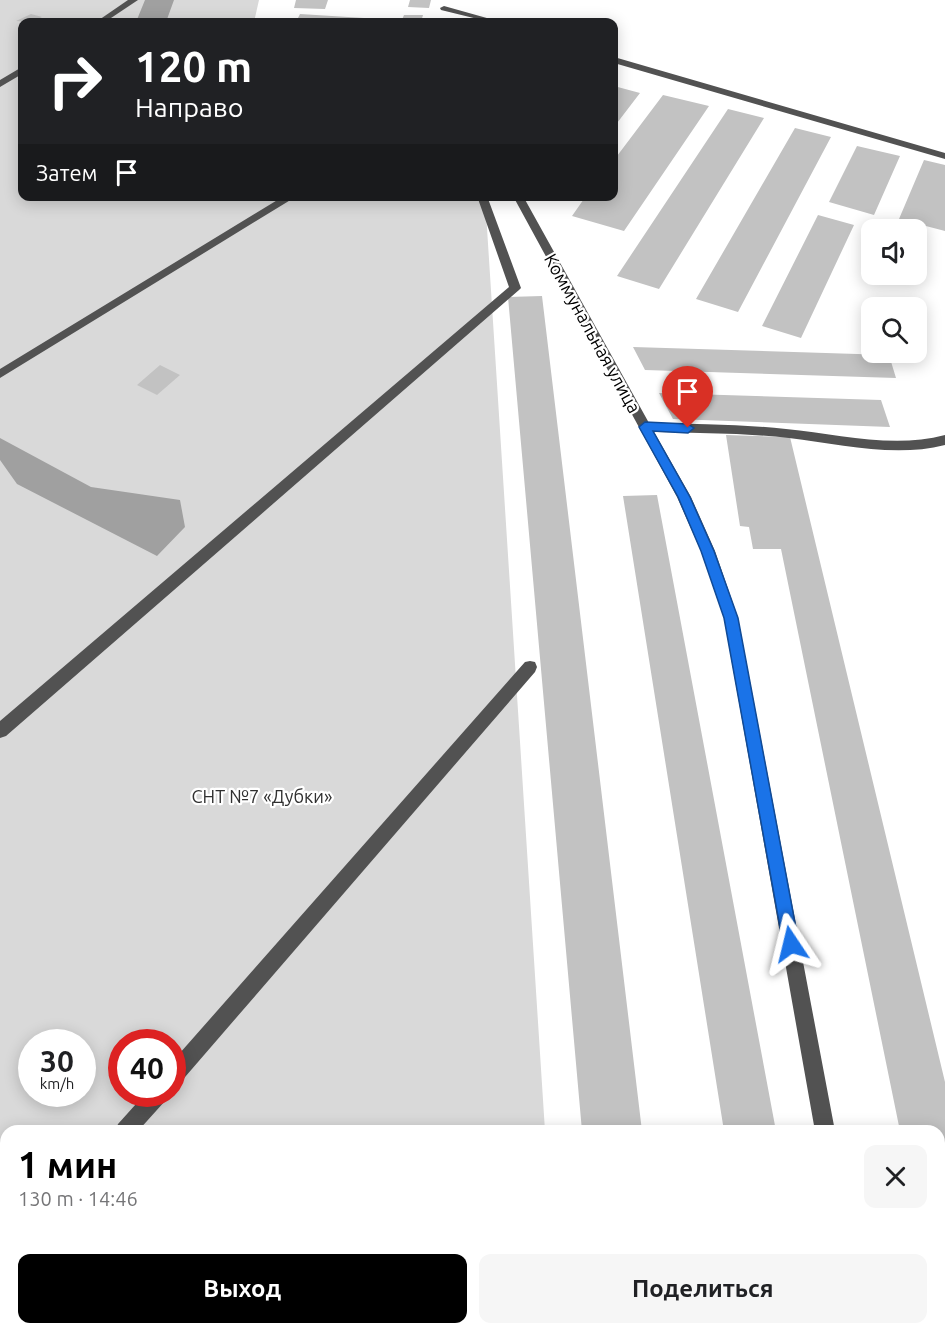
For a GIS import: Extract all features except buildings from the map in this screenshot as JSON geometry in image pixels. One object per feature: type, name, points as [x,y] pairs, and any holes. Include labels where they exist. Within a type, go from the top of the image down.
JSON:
[{"type":"street","points":[[106,18],[134,0]]},
{"type":"street","points":[[444,8],[484,18]]},
{"type":"street","points":[[618,61],[945,156]]},
{"type":"street","points":[[0,84],[18,73]]},
{"type":"street","points":[[0,374],[284,201]]},
{"type":"street","points":[[0,731],[515,288],[484,201]]},
{"type":"street","name":"Коммунальная улица","points":[[521,201],[684,497],[708,551],[731,618],[824,1125]]},
{"type":"street","points":[[645,427],[773,432],[906,446],[936,444],[945,440]]},
{"type":"street","points":[[186,1061],[530,667]]},
{"type":"street","points":[[130,1125],[146,1107]]},
{"type":"green space","name":"СНТ №7 «Дубки»","points":[[0,0],[259,0],[255,18],[18,18],[18,201],[485,201],[545,1125],[0,1125]]},
{"type":"shaded area","points":[[145,0],[174,0],[167,18],[138,18]]},
{"type":"shaded area","points":[[0,438],[91,487],[180,500],[185,527],[157,556],[17,484],[0,460]]},
{"type":"route","points":[[688,428],[645,427],[684,497],[708,551],[731,618],[791,944]]}]
